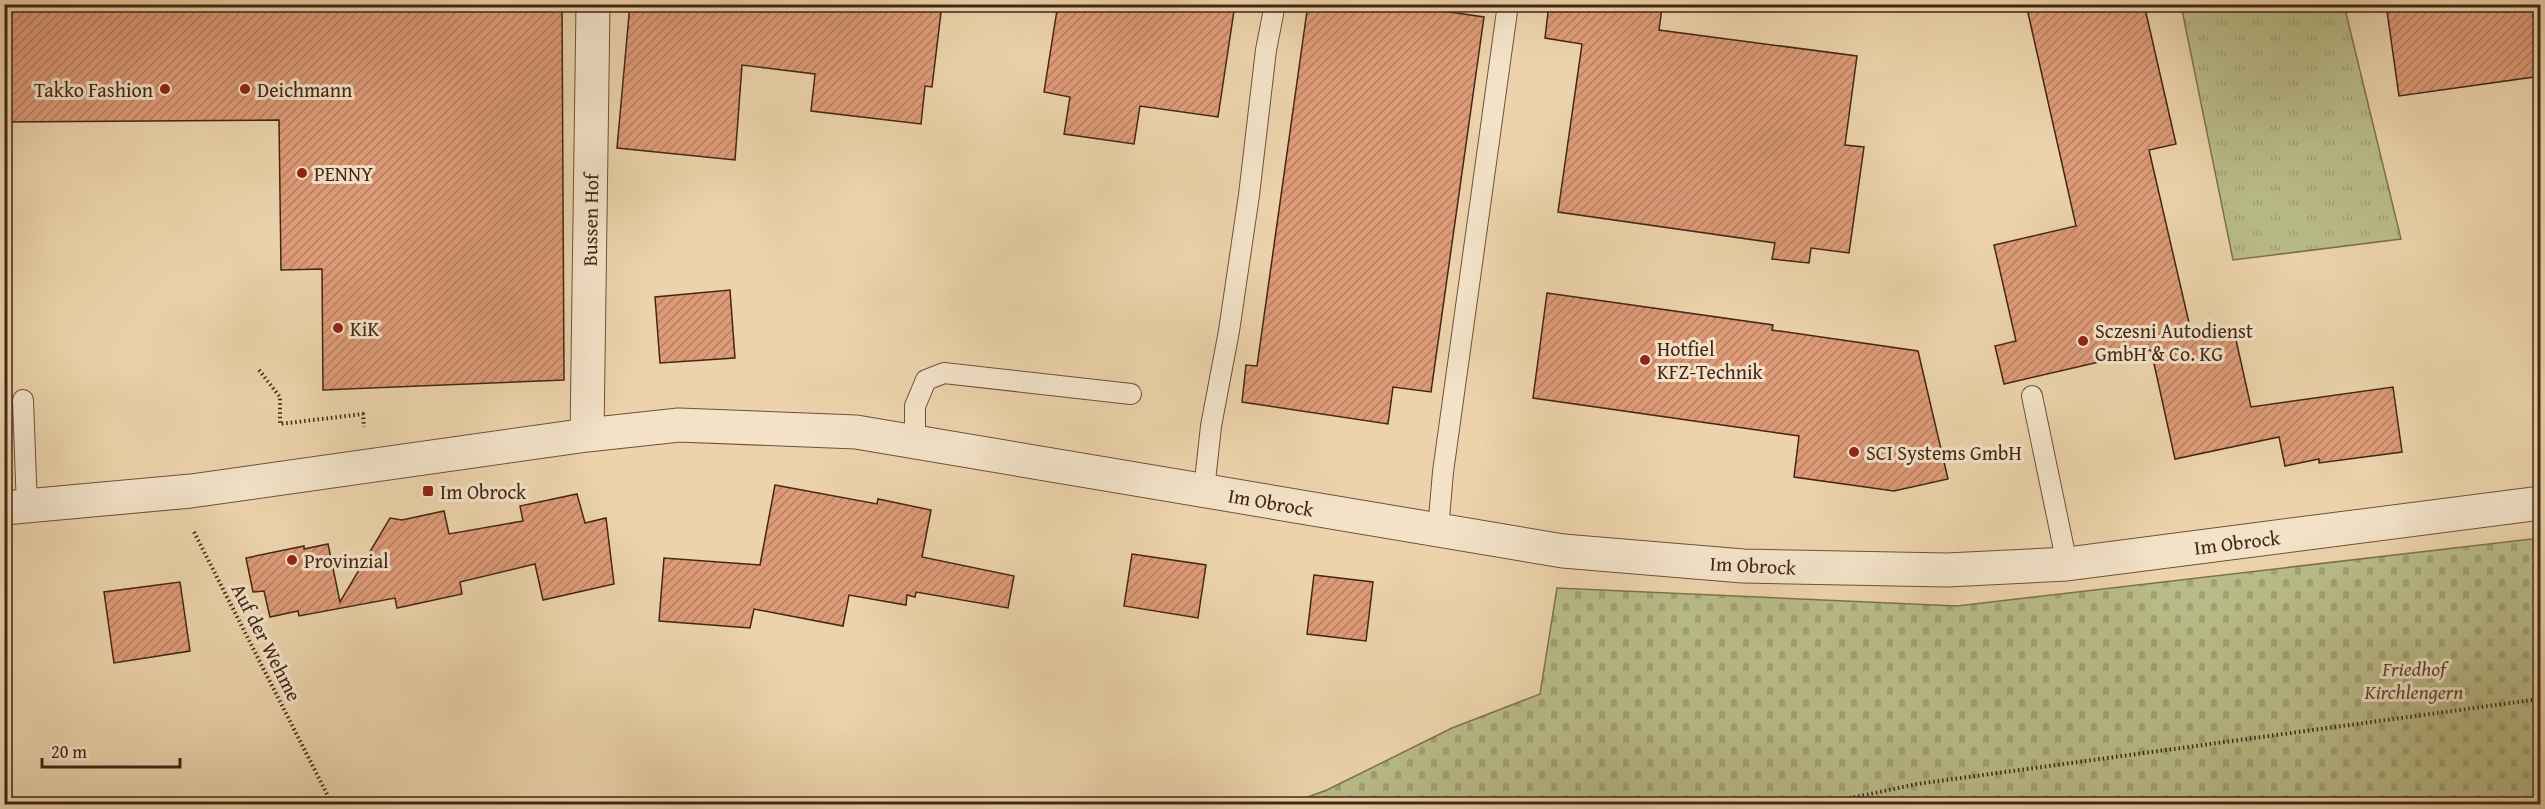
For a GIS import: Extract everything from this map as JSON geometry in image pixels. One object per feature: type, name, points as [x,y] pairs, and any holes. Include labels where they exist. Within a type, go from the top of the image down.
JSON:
[{"type":"street","name":"Bussen Hof","points":[[587,435],[593,4]]},
{"type":"street","name":"Im Obrock","points":[[16,508],[191,491],[587,435],[680,425],[856,432],[1563,551],[1743,566],[1947,570],[2067,564],[2541,502]]},
{"type":"lane","points":[[1204,490],[1211,426],[1229,331],[1266,50],[1275,4]]},
{"type":"lane","points":[[1438,530],[1443,472],[1508,4]]},
{"type":"lane","points":[[915,442],[915,406],[926,380],[944,373],[1131,394]]},
{"type":"lane","points":[[2032,396],[2067,564]]},
{"type":"lane","points":[[16,508],[23,400]]},
{"type":"path","points":[[259,369],[280,397],[280,424],[363,414],[367,466]]},
{"type":"path","name":"Auf der Wehme","points":[[191,491],[189,521],[332,804]]},
{"type":"path","points":[[1823,804],[1917,784],[2541,699]]},
{"type":"green space","points":[[2181,5],[2344,5],[2401,239],[2233,260]]},
{"type":"green space","name":"Friedhof Kirchlengern","points":[[2540,538],[2540,804],[1289,804],[1327,790],[1452,728],[1540,694],[1557,588],[1957,606]]},
{"type":"building","points":[[4,4],[562,4],[564,380],[323,390],[322,269],[281,270],[279,120],[4,122]]},
{"type":"building","points":[[630,4],[942,4],[932,87],[925,86],[921,124],[811,111],[815,74],[742,65],[735,160],[617,148]]},
{"type":"building","points":[[1058,4],[1235,4],[1218,117],[1140,106],[1134,144],[1064,134],[1070,97],[1044,92]]},
{"type":"building","points":[[1308,4],[1394,4],[1484,17],[1431,392],[1393,387],[1388,424],[1242,402],[1246,365],[1257,366]]},
{"type":"building","points":[[1549,4],[1640,4],[1662,8],[1659,30],[1857,56],[1845,145],[1864,147],[1849,253],[1811,248],[1809,263],[1772,259],[1775,243],[1558,212],[1582,44],[1545,38]]},
{"type":"building","points":[[2026,4],[2144,4],[2176,144],[2149,150],[2193,340],[2234,331],[2251,407],[2393,387],[2402,452],[2319,463],[2319,459],[2285,466],[2279,437],[2175,459],[2151,350],[2004,384],[1995,346],[2016,341],[1994,245],[2076,226]]},
{"type":"building","points":[[2386,4],[2541,4],[2541,76],[2399,96]]},
{"type":"building","points":[[730,290],[735,358],[660,363],[655,297]]},
{"type":"building","points":[[1547,293],[1773,325],[1772,330],[1918,351],[1948,479],[1894,491],[1794,477],[1799,436],[1533,398]]},
{"type":"building","points":[[775,485],[877,504],[878,499],[931,510],[922,557],[1014,576],[1008,608],[916,592],[915,597],[907,595],[906,605],[849,595],[843,626],[754,609],[750,628],[659,621],[664,558],[760,565]]},
{"type":"building","points":[[577,494],[585,523],[606,518],[614,584],[543,600],[535,564],[460,582],[462,594],[397,608],[395,598],[299,616],[298,611],[270,617],[264,591],[253,592],[246,558],[304,546],[304,549],[328,544],[340,602],[390,518],[402,520],[444,511],[449,534],[523,521],[520,506]]},
{"type":"building","points":[[1132,554],[1206,565],[1198,618],[1124,606]]},
{"type":"building","points":[[1314,575],[1373,582],[1366,641],[1307,634]]},
{"type":"building","points":[[180,582],[190,651],[114,663],[104,592]]},
{"type":"place","name":"Takko Fashion","points":[[165,89]]},
{"type":"place","name":"Deichmann","points":[[245,89]]},
{"type":"place","name":"PENNY","points":[[302,173]]},
{"type":"place","name":"KiK","points":[[338,328]]},
{"type":"place","name":"Sczesni Autodienst GmbH & Co. KG","points":[[2083,341]]},
{"type":"place","name":"Hotfiel KFZ-Technik","points":[[1645,360]]},
{"type":"place","name":"SCI Systems GmbH","points":[[1854,452]]},
{"type":"place","name":"Im Obrock","points":[[428,491]]},
{"type":"place","name":"Provinzial","points":[[292,560]]}]
